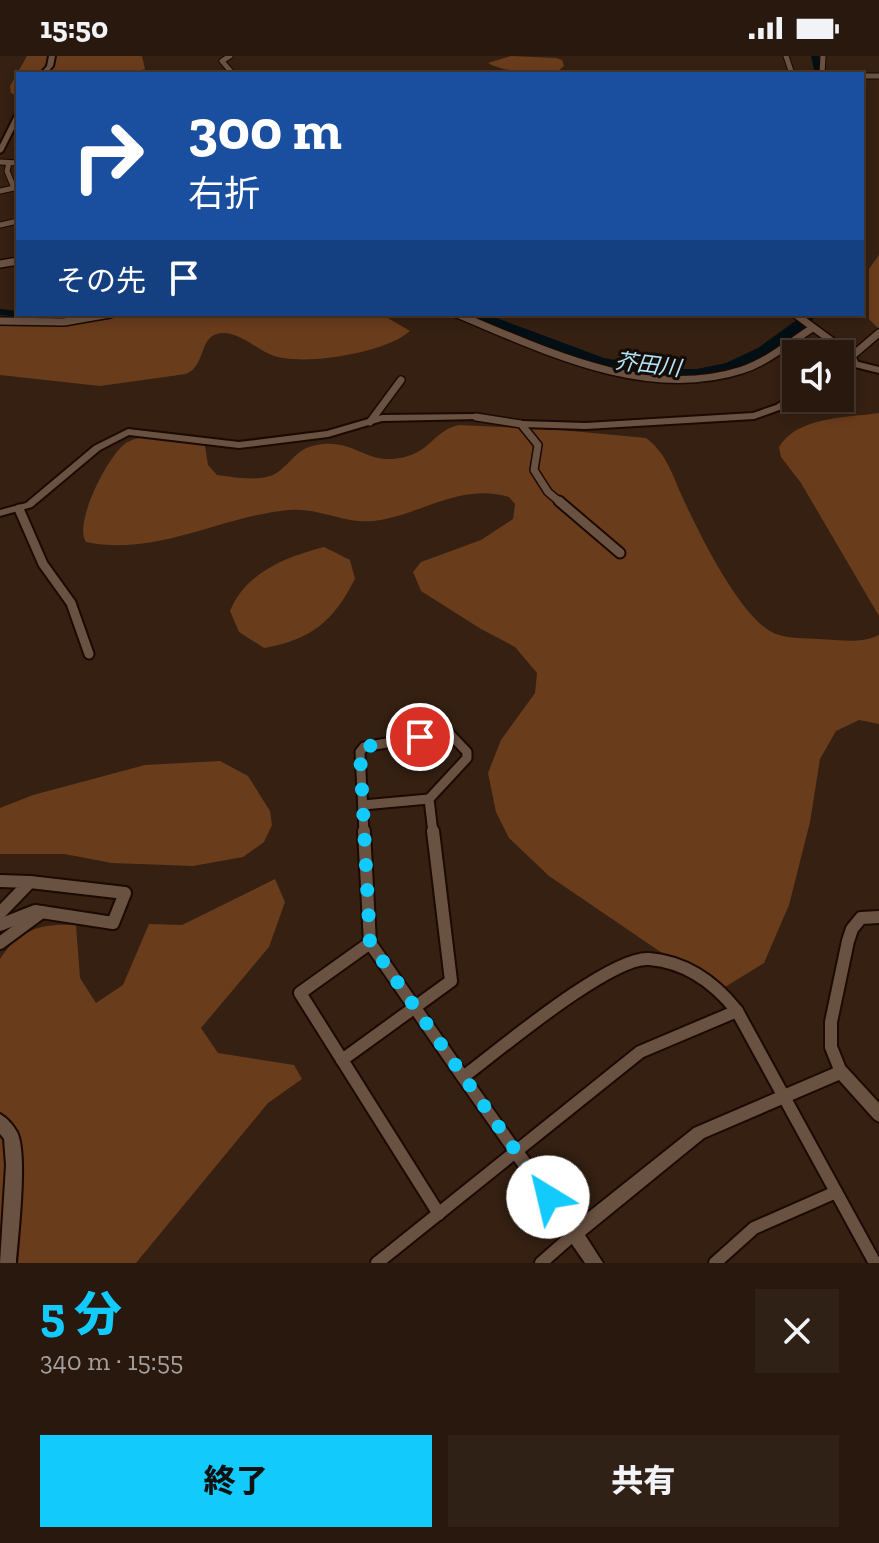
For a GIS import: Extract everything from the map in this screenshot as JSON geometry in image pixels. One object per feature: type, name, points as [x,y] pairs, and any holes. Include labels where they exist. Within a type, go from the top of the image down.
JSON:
[{"type":"street","points":[[230,56],[222,61],[231,72]]},
{"type":"street","points":[[0,151],[16,121]]},
{"type":"street","points":[[0,162],[16,163]]},
{"type":"street","points":[[0,191],[16,188],[7,171],[9,163]]},
{"type":"street","points":[[10,176],[16,175]]},
{"type":"street","points":[[0,321],[64,322],[98,316]]},
{"type":"street","points":[[462,316],[573,360],[634,374],[683,379],[740,371],[811,329]]},
{"type":"street","points":[[797,316],[826,340]]},
{"type":"street","points":[[879,333],[854,360],[879,370]]},
{"type":"street","points":[[370,422],[401,380]]},
{"type":"street","points":[[0,513],[37,501],[107,440],[128,432],[239,445],[328,434],[370,422],[407,417],[476,417],[521,424],[586,426],[754,416],[782,405]]},
{"type":"street","points":[[521,424],[538,445],[534,470],[548,492],[620,553]]},
{"type":"street","points":[[19,509],[43,564],[71,603],[89,654]]},
{"type":"street","points":[[363,805],[429,799],[467,758],[467,752],[448,732],[364,747],[360,752],[370,943],[595,1263]]},
{"type":"street","points":[[342,1060],[451,981],[429,799]]},
{"type":"street","points":[[0,881],[125,893],[113,923],[35,911],[0,925]]},
{"type":"street","points":[[0,913],[30,882]]},
{"type":"street","points":[[0,943],[42,912]]},
{"type":"street","points":[[879,917],[861,918],[848,941],[831,1022],[831,1047],[841,1072],[879,1114]]},
{"type":"street","points":[[370,943],[300,993],[439,1214]]},
{"type":"street","points":[[463,1077],[591,980],[647,958],[695,971],[724,995],[737,1011],[875,1263]]},
{"type":"street","points":[[377,1263],[640,1052],[737,1011]]},
{"type":"street","points":[[541,1263],[699,1133],[841,1072]]},
{"type":"street","points":[[0,1122],[11,1136],[14,1165],[8,1263]]},
{"type":"street","points":[[715,1263],[754,1228],[836,1192]]},
{"type":"shaded area","points":[[27,56],[142,56],[145,69],[134,72],[18,72]]},
{"type":"shaded area","points":[[511,56],[556,58],[562,60],[564,66],[558,71],[532,72],[503,69],[488,63]]},
{"type":"shaded area","points":[[16,75],[16,95],[11,93],[10,86]]},
{"type":"shaded area","points":[[879,255],[879,329],[869,319],[869,269]]},
{"type":"shaded area","points":[[16,312],[16,316],[384,316],[410,331],[399,339],[365,351],[305,359],[274,356],[237,336],[216,334],[206,344],[193,370],[186,374],[100,386],[0,375],[0,317]]},
{"type":"shaded area","points":[[879,413],[879,616],[801,483],[781,457],[779,447],[787,437],[810,424]]},
{"type":"shaded area","points":[[459,425],[646,438],[667,463],[721,572],[749,612],[763,626],[776,634],[798,638],[842,641],[879,635],[879,724],[859,720],[836,731],[820,759],[810,822],[789,905],[764,963],[725,987],[690,972],[549,876],[509,838],[496,812],[488,773],[501,740],[535,693],[537,673],[515,647],[421,591],[413,572],[421,562],[481,540],[513,519],[515,504],[509,497],[473,494],[456,497],[373,521],[289,510],[138,544],[86,542],[83,533],[88,506],[102,475],[119,450],[134,439],[166,436],[188,439],[205,446],[208,465],[217,475],[257,478],[278,472],[303,450],[315,445],[336,444],[373,457],[395,459],[416,453],[451,427]]},
{"type":"shaded area","points":[[324,547],[350,560],[355,579],[347,594],[320,626],[296,639],[264,648],[239,632],[230,611],[246,586],[282,561]]},
{"type":"shaded area","points":[[220,761],[248,776],[270,811],[272,825],[264,842],[243,857],[193,866],[112,863],[64,854],[0,854],[0,808],[33,795],[145,765]]},
{"type":"shaded area","points":[[275,879],[285,902],[269,947],[201,1028],[218,1053],[294,1065],[302,1079],[268,1103],[136,1263],[0,1263],[0,959],[7,949],[32,930],[52,925],[76,925],[80,978],[96,1003],[123,985],[149,924],[182,925]]},
{"type":"waterway","name":"芥田川","points":[[815,56],[819,72]]},
{"type":"waterway","name":"芥田川","points":[[0,312],[16,314]]},
{"type":"waterway","name":"芥田川","points":[[481,316],[600,361],[665,373],[697,372],[740,362],[773,344],[809,316]]},
{"type":"route","points":[[420,737],[364,747],[360,752],[370,943],[548,1197]]}]
